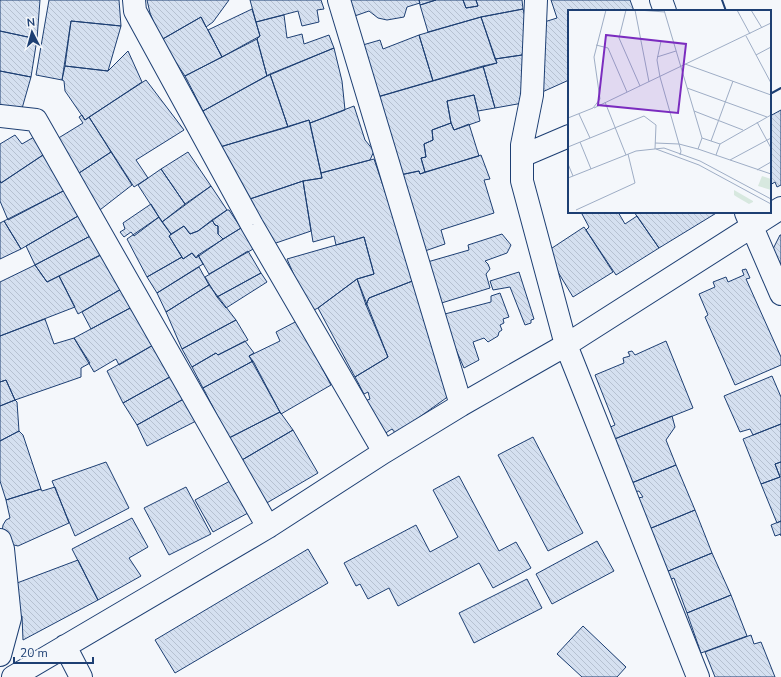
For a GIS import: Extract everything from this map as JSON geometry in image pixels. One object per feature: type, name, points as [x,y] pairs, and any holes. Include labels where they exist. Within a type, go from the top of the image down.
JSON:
[{"type":"street","points":[[134,0],[135,11],[252,225],[384,452]]},
{"type":"street","points":[[339,0],[461,405]]},
{"type":"street","points":[[536,0],[532,95],[522,145],[522,181],[566,345],[698,677]]},
{"type":"street","points":[[661,0],[665,10]]},
{"type":"street","points":[[0,116],[36,120],[268,527]]},
{"type":"street","points":[[522,156],[568,136]]},
{"type":"street","points":[[771,211],[781,208]]},
{"type":"street","points":[[13,677],[268,527],[384,452],[461,405],[566,345],[748,219],[766,213]]},
{"type":"street","points":[[748,219],[781,294]]},
{"type":"street","points":[[0,540],[3,549],[10,618],[0,655]]},
{"type":"street","points":[[65,646],[81,677]]},
{"type":"building","points":[[0,0],[40,0],[37,39],[0,31]]},
{"type":"building","points":[[49,0],[119,0],[121,26],[71,21],[62,80],[36,75]]},
{"type":"building","points":[[147,0],[229,0],[213,22],[206,27],[201,17],[161,40],[150,13]]},
{"type":"building","points":[[250,0],[321,0],[324,9],[317,10],[319,22],[302,26],[298,11],[256,22]]},
{"type":"building","points":[[342,0],[419,0],[420,3],[407,7],[404,17],[387,20],[378,18],[369,11],[349,18]]},
{"type":"building","points":[[419,0],[436,0],[420,5]]},
{"type":"building","points":[[436,0],[463,0],[466,8],[478,6],[476,0],[522,0],[523,9],[481,17],[428,32],[420,5]]},
{"type":"building","points":[[463,0],[476,0],[478,6],[466,8]]},
{"type":"building","points":[[551,0],[630,0],[634,10],[568,10],[568,80],[540,93],[541,23],[557,18]]},
{"type":"building","points":[[252,9],[260,36],[222,57],[208,30]]},
{"type":"building","points":[[523,9],[528,27],[522,55],[495,59],[481,17]]},
{"type":"building","points":[[284,15],[287,38],[302,34],[304,44],[329,35],[334,48],[267,76],[257,39],[260,36],[256,22]]},
{"type":"building","points":[[201,17],[222,57],[185,76],[161,40]]},
{"type":"building","points":[[481,17],[497,63],[433,81],[419,35]]},
{"type":"building","points":[[71,21],[121,26],[108,71],[65,66]]},
{"type":"building","points":[[0,31],[37,39],[31,77],[0,71]]},
{"type":"building","points":[[419,35],[433,81],[371,99],[356,47],[380,40],[383,49]]},
{"type":"building","points":[[257,39],[267,76],[203,111],[185,76]]},
{"type":"building","points":[[334,48],[342,81],[345,110],[310,123],[309,120],[288,127],[270,74]]},
{"type":"building","points":[[128,51],[142,82],[85,120],[65,91],[64,81],[62,80],[65,66],[108,71]]},
{"type":"building","points":[[522,55],[531,61],[523,103],[495,108],[483,66],[497,63],[495,59]]},
{"type":"building","points":[[483,66],[495,108],[478,111],[474,95],[447,101],[451,123],[432,130],[433,140],[424,144],[426,157],[421,158],[425,172],[420,174],[419,171],[400,175],[377,97]]},
{"type":"building","points":[[0,71],[31,77],[21,112],[0,108]]},
{"type":"building","points":[[270,74],[288,127],[220,147],[203,111]]},
{"type":"building","points":[[146,80],[184,130],[136,160],[148,178],[134,187],[89,117]]},
{"type":"building","points":[[474,95],[480,121],[454,130],[451,123],[447,101]]},
{"type":"building","points":[[354,106],[365,140],[374,151],[370,160],[321,173],[310,123]]},
{"type":"building","points":[[781,110],[781,185],[777,187],[775,182],[771,184],[771,115]]},
{"type":"building","points":[[82,115],[85,120],[89,117],[111,152],[73,177],[52,142],[83,123],[79,117]]},
{"type":"building","points":[[309,120],[322,178],[303,181],[247,200],[220,147]]},
{"type":"building","points":[[451,123],[454,130],[469,124],[479,156],[425,172],[421,158],[426,157],[424,144],[433,140],[432,130]]},
{"type":"building","points":[[15,135],[22,144],[34,137],[46,153],[1,183],[0,144]]},
{"type":"building","points":[[111,152],[132,185],[96,213],[73,177]]},
{"type":"building","points":[[188,152],[211,186],[185,204],[161,169]]},
{"type":"building","points":[[46,153],[69,188],[8,220],[0,201],[0,181],[1,183]]},
{"type":"building","points":[[481,155],[490,179],[484,180],[494,213],[441,230],[445,244],[422,252],[400,175],[419,171],[420,174]]},
{"type":"building","points":[[374,159],[415,280],[369,298],[366,305],[357,279],[374,274],[364,237],[336,245],[334,236],[313,242],[303,181],[322,178],[321,173]]},
{"type":"building","points":[[161,169],[185,204],[162,222],[138,185]]},
{"type":"building","points":[[303,181],[311,231],[273,244],[247,200]]},
{"type":"building","points":[[211,186],[227,210],[198,231],[190,234],[184,226],[171,234],[162,222]]},
{"type":"building","points":[[69,188],[85,212],[21,249],[4,221]]},
{"type":"building","points":[[151,204],[159,217],[134,236],[131,232],[124,237],[120,232],[125,229],[123,223]]},
{"type":"building","points":[[229,210],[241,228],[223,239],[218,234],[218,226],[215,225],[212,220]]},
{"type":"building","points":[[85,212],[96,233],[35,265],[26,246]]},
{"type":"building","points":[[619,213],[625,224],[637,216],[659,248],[616,275],[586,230],[589,227],[582,214]]},
{"type":"building","points":[[635,213],[716,213],[659,248]]},
{"type":"building","points":[[159,217],[171,234],[169,236],[182,257],[147,277],[127,239]]},
{"type":"building","points":[[212,220],[215,225],[218,226],[218,234],[223,239],[196,258],[192,253],[183,259],[169,236],[184,226],[190,234],[198,231]]},
{"type":"building","points":[[4,221],[21,249],[0,259],[0,223]]},
{"type":"building","points":[[584,227],[613,272],[573,297],[546,252]]},
{"type":"building","points":[[241,228],[244,228],[255,248],[209,274],[198,255]]},
{"type":"building","points":[[96,233],[107,252],[47,282],[35,265]]},
{"type":"building","points":[[502,234],[511,245],[507,253],[485,261],[490,269],[486,274],[490,288],[435,305],[424,263],[469,250],[468,245]]},
{"type":"building","points":[[781,235],[781,265],[773,249]]},
{"type":"building","points":[[364,237],[374,274],[357,279],[318,308],[310,312],[287,259]]},
{"type":"building","points":[[248,251],[261,273],[217,297],[205,277]]},
{"type":"building","points":[[104,253],[123,288],[78,314],[59,276]]},
{"type":"building","points":[[192,253],[196,258],[198,255],[203,264],[157,293],[147,277]]},
{"type":"building","points":[[35,265],[47,282],[59,276],[75,307],[0,336],[0,282]]},
{"type":"building","points":[[199,267],[209,285],[166,312],[157,293]]},
{"type":"building","points":[[746,269],[750,278],[746,279],[781,357],[781,365],[735,385],[705,317],[708,315],[699,294],[715,287],[713,282],[726,277],[728,282],[744,275],[742,270]]},
{"type":"building","points":[[519,272],[534,319],[531,320],[531,323],[525,325],[510,287],[493,290],[490,281]]},
{"type":"building","points":[[261,273],[267,282],[226,308],[217,297]]},
{"type":"building","points":[[357,279],[388,357],[355,377],[318,308]]},
{"type":"building","points":[[415,280],[453,393],[396,434],[392,429],[384,434],[363,402],[370,399],[368,392],[364,394],[355,377],[388,357],[366,305],[369,298]]},
{"type":"building","points":[[209,285],[236,320],[182,349],[166,312]]},
{"type":"building","points":[[123,288],[132,307],[91,329],[82,312]]},
{"type":"building","points":[[500,293],[509,317],[503,319],[504,323],[500,325],[502,330],[499,332],[498,336],[488,342],[484,338],[473,342],[479,360],[464,368],[441,315],[491,302],[491,296]]},
{"type":"building","points":[[132,307],[155,344],[119,365],[116,359],[94,372],[74,338]]},
{"type":"building","points":[[45,319],[54,344],[74,338],[90,363],[81,368],[81,377],[15,400],[6,380],[0,382],[0,336]]},
{"type":"building","points":[[236,320],[248,340],[218,355],[216,353],[192,367],[182,349]]},
{"type":"building","points":[[297,321],[331,385],[281,414],[249,356],[280,341],[276,332]]},
{"type":"building","points":[[245,341],[254,353],[249,356],[253,361],[203,388],[192,367],[216,353],[218,355]]},
{"type":"building","points":[[666,341],[693,408],[612,440],[608,428],[615,425],[595,375],[624,363],[623,358],[630,356],[628,352],[632,351],[635,355]]},
{"type":"building","points":[[155,344],[177,373],[123,403],[107,371]]},
{"type":"building","points":[[253,361],[280,412],[229,438],[203,388]]},
{"type":"building","points":[[177,373],[189,396],[137,425],[123,403]]},
{"type":"building","points":[[772,376],[781,397],[781,424],[753,435],[750,429],[740,432],[724,396]]},
{"type":"building","points":[[6,380],[15,400],[0,406],[0,382]]},
{"type":"building","points":[[189,396],[200,419],[147,446],[137,425]]},
{"type":"building","points":[[15,400],[17,402],[19,431],[0,441],[0,406]]},
{"type":"building","points":[[280,412],[293,430],[242,460],[229,438]]},
{"type":"building","points":[[672,416],[675,427],[666,440],[676,465],[629,484],[612,440]]},
{"type":"building","points":[[781,424],[781,462],[775,464],[780,477],[761,484],[743,439]]},
{"type":"building","points":[[293,430],[318,473],[265,504],[242,460]]},
{"type":"building","points":[[19,431],[23,435],[41,489],[6,500],[0,481],[0,441]]},
{"type":"building","points":[[533,437],[583,533],[548,551],[498,455]]},
{"type":"building","points":[[106,462],[129,508],[75,536],[52,481]]},
{"type":"building","points":[[781,462],[781,521],[777,523],[761,484],[780,477],[775,464]]},
{"type":"building","points":[[676,465],[695,510],[649,529],[638,498],[643,497],[639,491],[632,492],[629,484]]},
{"type":"building","points":[[459,476],[499,551],[516,542],[531,568],[493,588],[479,563],[398,606],[389,588],[368,599],[360,584],[356,586],[344,563],[416,525],[430,552],[458,537],[433,490]]},
{"type":"building","points":[[230,481],[248,513],[213,532],[195,500]]},
{"type":"building","points":[[55,487],[69,523],[18,546],[10,544],[2,532],[3,525],[6,520],[10,518],[6,500],[41,489],[42,491]]},
{"type":"building","points":[[186,487],[211,534],[169,555],[144,508]]},
{"type":"building","points":[[695,510],[712,553],[666,572],[649,529]]},
{"type":"building","points":[[132,518],[148,547],[129,558],[141,576],[98,600],[72,549]]},
{"type":"building","points":[[781,521],[781,534],[775,536],[771,525]]},
{"type":"building","points":[[597,541],[614,571],[552,604],[536,574]]},
{"type":"building","points":[[308,549],[328,583],[175,673],[155,640]]},
{"type":"building","points":[[712,553],[731,595],[687,613],[674,578],[669,580],[666,572]]},
{"type":"building","points":[[78,560],[98,600],[23,640],[22,616],[14,614],[17,583]]},
{"type":"building","points":[[527,579],[542,608],[474,643],[459,613]]},
{"type":"building","points":[[731,595],[747,636],[701,653],[687,613]]},
{"type":"building","points":[[583,626],[626,667],[617,677],[582,677],[557,654]]},
{"type":"building","points":[[751,635],[754,644],[761,642],[775,677],[715,677],[705,652]]},
{"type":"wall","points":[[722,0],[726,10]]},
{"type":"wall","points":[[771,93],[781,88]]}]
